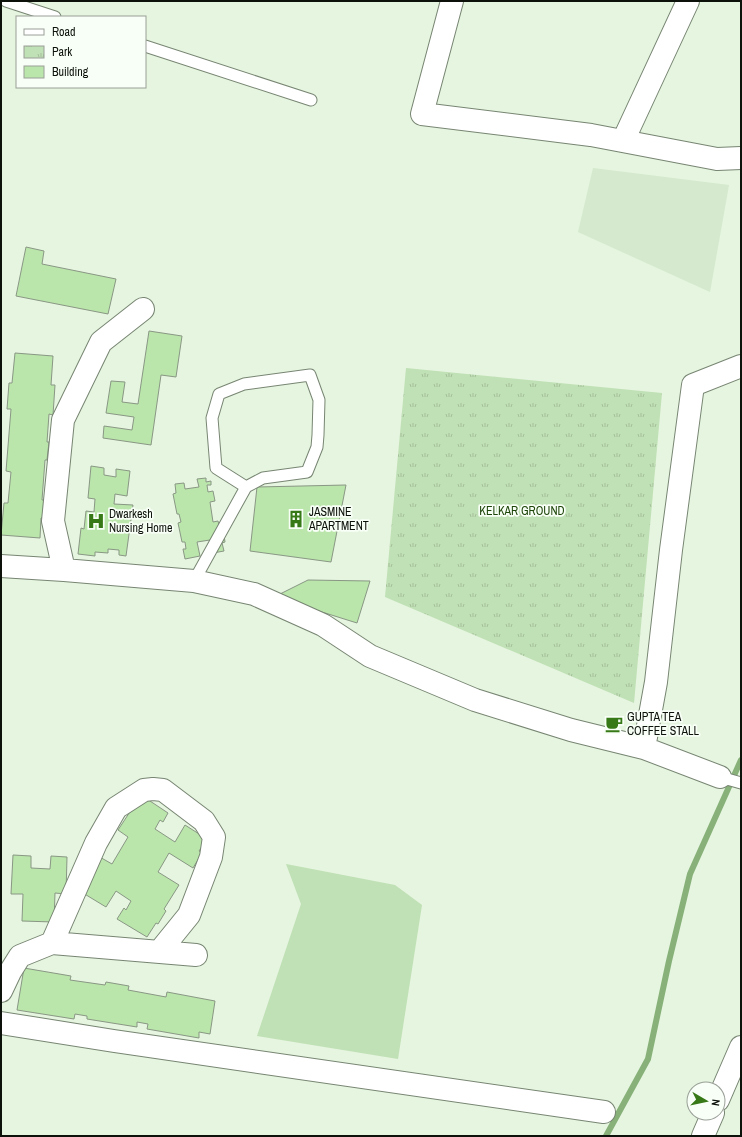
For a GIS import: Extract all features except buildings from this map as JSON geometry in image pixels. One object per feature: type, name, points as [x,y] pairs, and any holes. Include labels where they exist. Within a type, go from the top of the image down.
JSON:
[{"type":"street","points":[[452,1],[422,114],[591,135],[717,159],[741,158]]},
{"type":"street","points":[[622,141],[688,1]]},
{"type":"street","points":[[64,570],[53,521],[63,420],[101,342],[143,309]]},
{"type":"street","points":[[644,748],[656,682],[671,550],[693,385],[741,366]]},
{"type":"street","points":[[1,566],[194,581],[254,594],[323,625],[370,656],[475,700],[571,730],[644,748],[720,777]]},
{"type":"street","points":[[52,943],[96,843],[116,808],[144,790],[153,789],[163,790],[204,821],[214,837],[211,857],[189,915],[159,952]]},
{"type":"street","points":[[1,991],[20,956],[52,943],[196,955]]},
{"type":"street","points":[[1,1023],[114,1041],[604,1112]]},
{"type":"street","points":[[726,1082],[741,1047]]},
{"type":"street","points":[[703,1136],[710,1121]]},
{"type":"lane","points":[[6,1],[52,16]]},
{"type":"lane","points":[[146,46],[311,100]]},
{"type":"lane","points":[[194,581],[246,487],[263,478],[307,472],[317,448],[318,435],[319,400],[310,375],[244,384],[219,394],[212,418],[216,468],[246,487]]},
{"type":"lane","points":[[720,777],[741,783]]},
{"type":"shaded area","points":[[593,168],[729,185],[710,292],[578,232]]},
{"type":"green space","name":"KELKAR GROUND","points":[[406,368],[662,393],[634,703],[385,597]]},
{"type":"green space","points":[[286,864],[395,885],[422,905],[398,1059],[257,1036],[301,904]]},
{"type":"waterway","points":[[606,1136],[648,1059],[669,961],[690,874],[741,760]]},
{"type":"place","name":"JASMINE APARTMENT","points":[[296,519]]},
{"type":"place","name":"Dwarkesh Nursing Home","points":[[96,521]]},
{"type":"place","name":"GUPTA TEA COFFEE STALL","points":[[614,724]]}]
